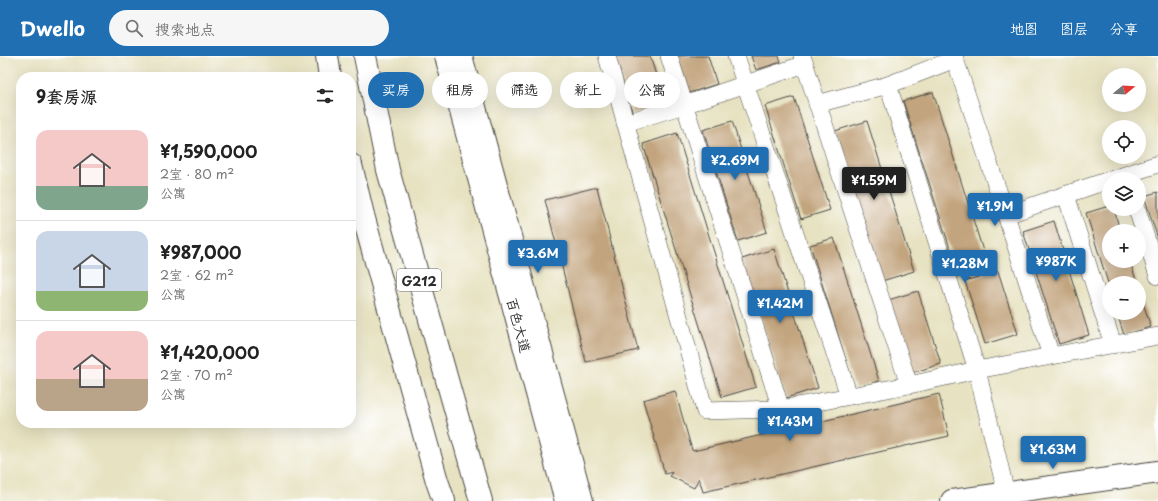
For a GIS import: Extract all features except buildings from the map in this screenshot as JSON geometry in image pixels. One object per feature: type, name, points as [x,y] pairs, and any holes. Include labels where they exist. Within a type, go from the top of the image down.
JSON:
[{"type":"main road","points":[[327,56],[329,72]]},
{"type":"main road","name":"G212","points":[[365,56],[388,170],[481,501]]},
{"type":"main road","name":"百色大道","points":[[446,56],[566,501]]},
{"type":"main road","points":[[461,56],[582,501]]},
{"type":"main road","points":[[356,186],[437,481],[444,501]]},
{"type":"main road","points":[[952,501],[1158,472]]},
{"type":"street","points":[[607,56],[705,411],[781,409],[1158,336]]},
{"type":"street","points":[[669,56],[781,409]]},
{"type":"street","points":[[736,56],[849,396]]},
{"type":"street","points":[[817,104],[888,85],[954,58],[1051,356]]},
{"type":"street","points":[[625,122],[746,85],[803,60],[909,385]]},
{"type":"street","points":[[888,85],[977,370],[1006,494]]},
{"type":"street","points":[[1137,172],[1158,164]]},
{"type":"street","points":[[1006,215],[1102,182]]},
{"type":"street","points":[[1066,195],[1113,345]]},
{"type":"street","points":[[1139,216],[1158,276]]}]
